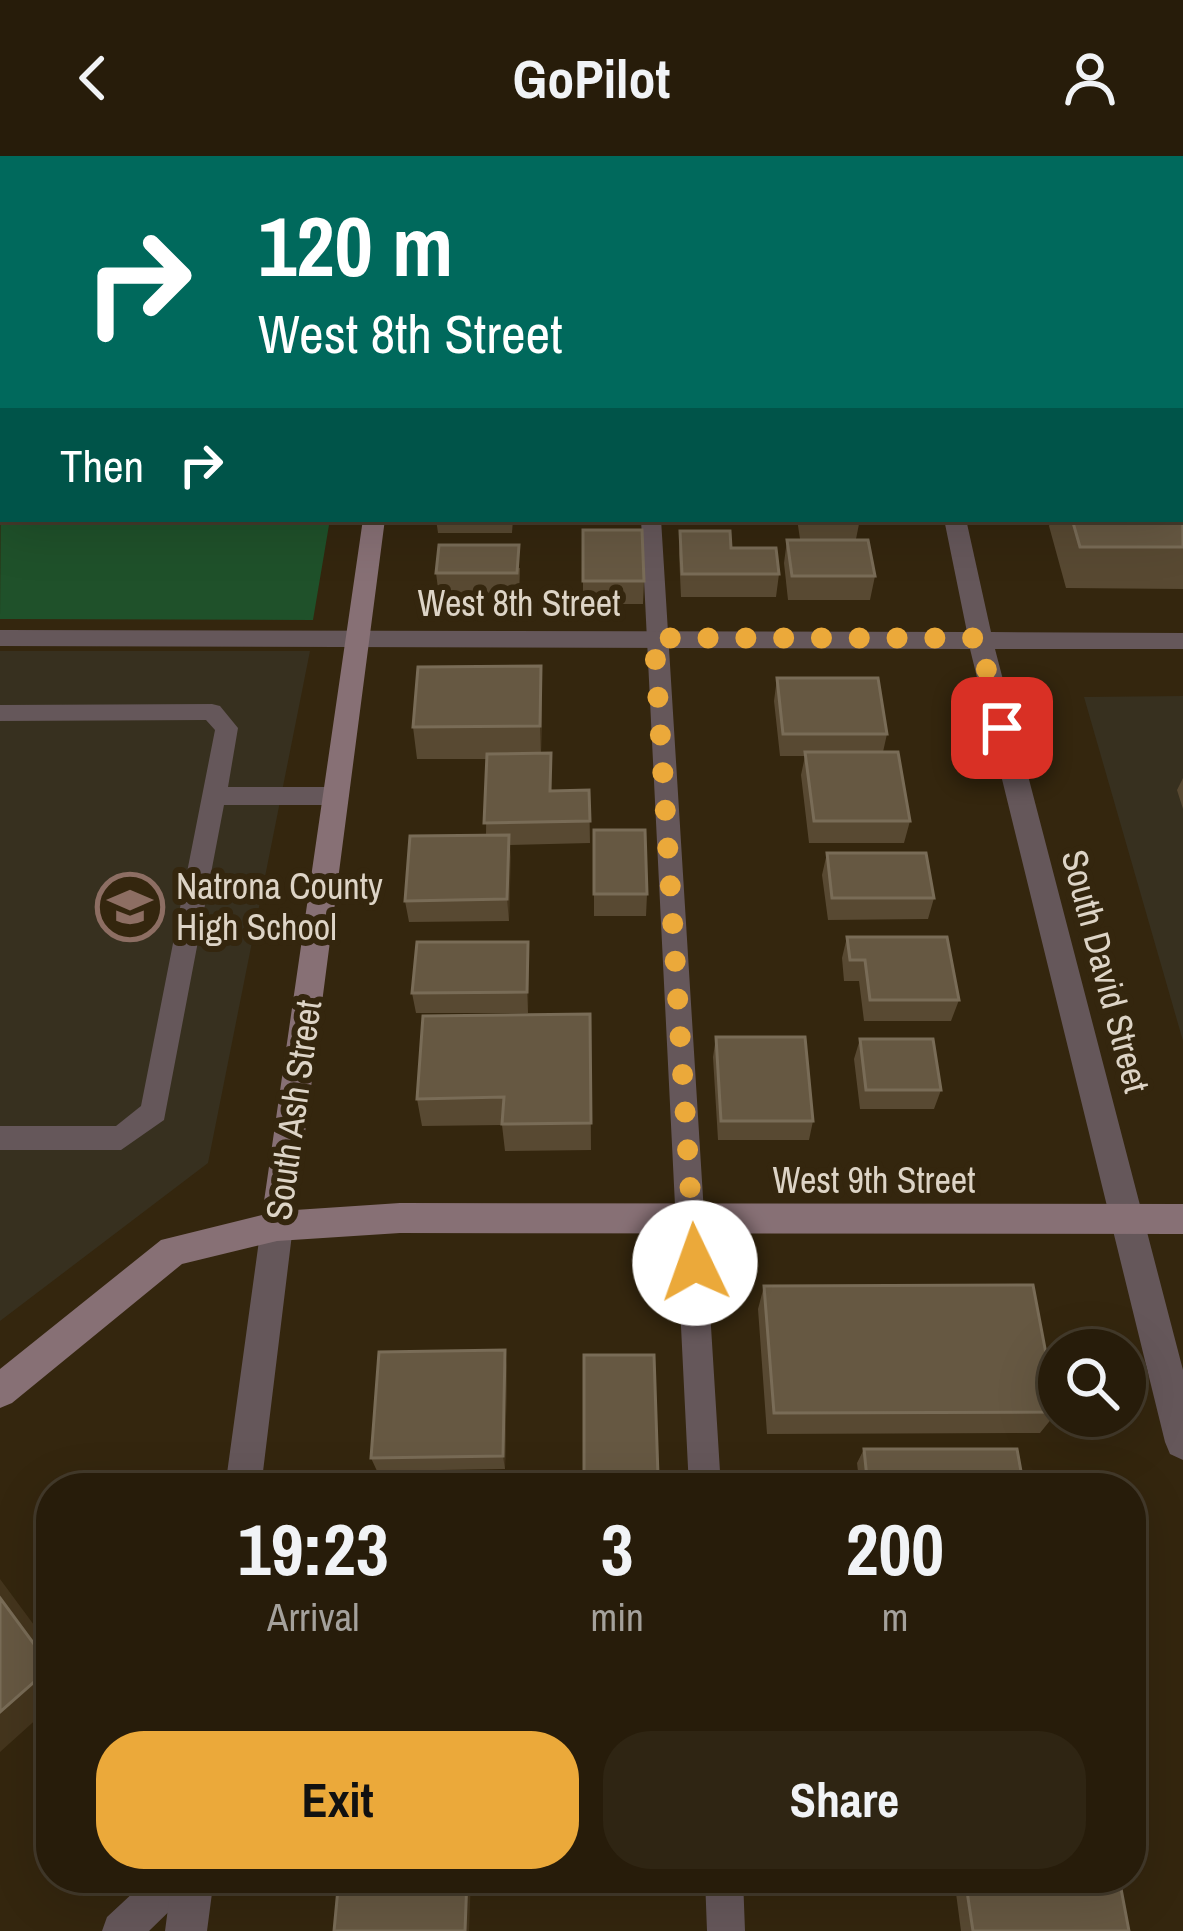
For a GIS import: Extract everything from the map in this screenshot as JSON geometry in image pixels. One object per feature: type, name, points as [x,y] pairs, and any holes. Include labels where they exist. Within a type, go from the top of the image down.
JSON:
[{"type":"main road","name":"South Ash Street","points":[[277,1226],[374,522]]},
{"type":"main road","name":"West 9th Street","points":[[0,1391],[173,1251],[277,1226],[400,1218],[1183,1219]]},
{"type":"street","name":"South David Street","points":[[956,522],[978,638],[1131,1220],[1183,1442]]},
{"type":"street","name":"West 8th Street","points":[[0,638],[1183,641]]},
{"type":"street","name":"South Ash Street","points":[[245,1473],[277,1226]]},
{"type":"street","points":[[187,1931],[191,1893]]},
{"type":"lane","points":[[650,522],[704,1473]]},
{"type":"lane","points":[[0,713],[212,712],[227,728],[154,1112],[121,1138],[0,1138]]},
{"type":"lane","points":[[214,796],[337,796]]},
{"type":"lane","points":[[121,1931],[161,1893]]},
{"type":"lane","points":[[725,1893],[726,1931]]},
{"type":"shaded area","name":"Natrona County High School","points":[[0,651],[310,651],[208,1163],[0,1321]]},
{"type":"shaded area","points":[[1183,696],[1183,1041],[1084,697]]},
{"type":"green space","points":[[1,522],[329,522],[313,620],[0,619]]},
{"type":"building","points":[[1073,522],[1183,522],[1183,547],[1080,547]]},
{"type":"building","points":[[583,530],[642,530],[644,581],[583,581]]},
{"type":"building","points":[[680,531],[730,531],[731,548],[776,548],[779,574],[682,574]]},
{"type":"building","points":[[787,540],[868,540],[875,576],[792,576]]},
{"type":"building","points":[[439,545],[519,545],[517,573],[436,573]]},
{"type":"building","points":[[541,666],[540,726],[413,727],[418,667]]},
{"type":"building","points":[[777,678],[878,678],[887,734],[783,734]]},
{"type":"building","points":[[805,752],[898,752],[910,821],[814,821]]},
{"type":"building","points":[[551,753],[550,791],[589,790],[590,821],[484,823],[487,754]]},
{"type":"building","points":[[594,830],[645,830],[647,894],[594,894]]},
{"type":"building","points":[[509,835],[507,899],[405,901],[410,836]]},
{"type":"building","points":[[827,853],[926,853],[934,898],[832,898]]},
{"type":"building","points":[[847,937],[947,937],[959,1000],[870,1000],[865,960],[850,960]]},
{"type":"building","points":[[417,942],[528,942],[527,992],[412,993]]},
{"type":"building","points":[[590,1014],[591,1123],[502,1124],[504,1097],[417,1099],[423,1016]]},
{"type":"building","points":[[716,1037],[805,1037],[813,1121],[721,1121]]},
{"type":"building","points":[[860,1039],[933,1039],[941,1090],[866,1090]]},
{"type":"building","points":[[1033,1285],[1041,1329],[1038,1412],[774,1413],[764,1286]]},
{"type":"building","points":[[505,1350],[503,1456],[371,1458],[379,1352]]},
{"type":"building","points":[[584,1355],[654,1355],[658,1473],[584,1473]]},
{"type":"building","points":[[864,1449],[1017,1449],[1021,1473],[866,1473]]},
{"type":"building","points":[[0,1598],[36,1647],[36,1680],[0,1712]]},
{"type":"building","points":[[338,1893],[466,1893],[465,1931],[334,1931]]},
{"type":"building","points":[[967,1893],[1122,1893],[1129,1931],[973,1931]]},
{"type":"place","name":"Natrona County High School","points":[[130,907]]},
{"type":"route","points":[[695,1263],[654,638],[978,638],[1002,728]]}]
